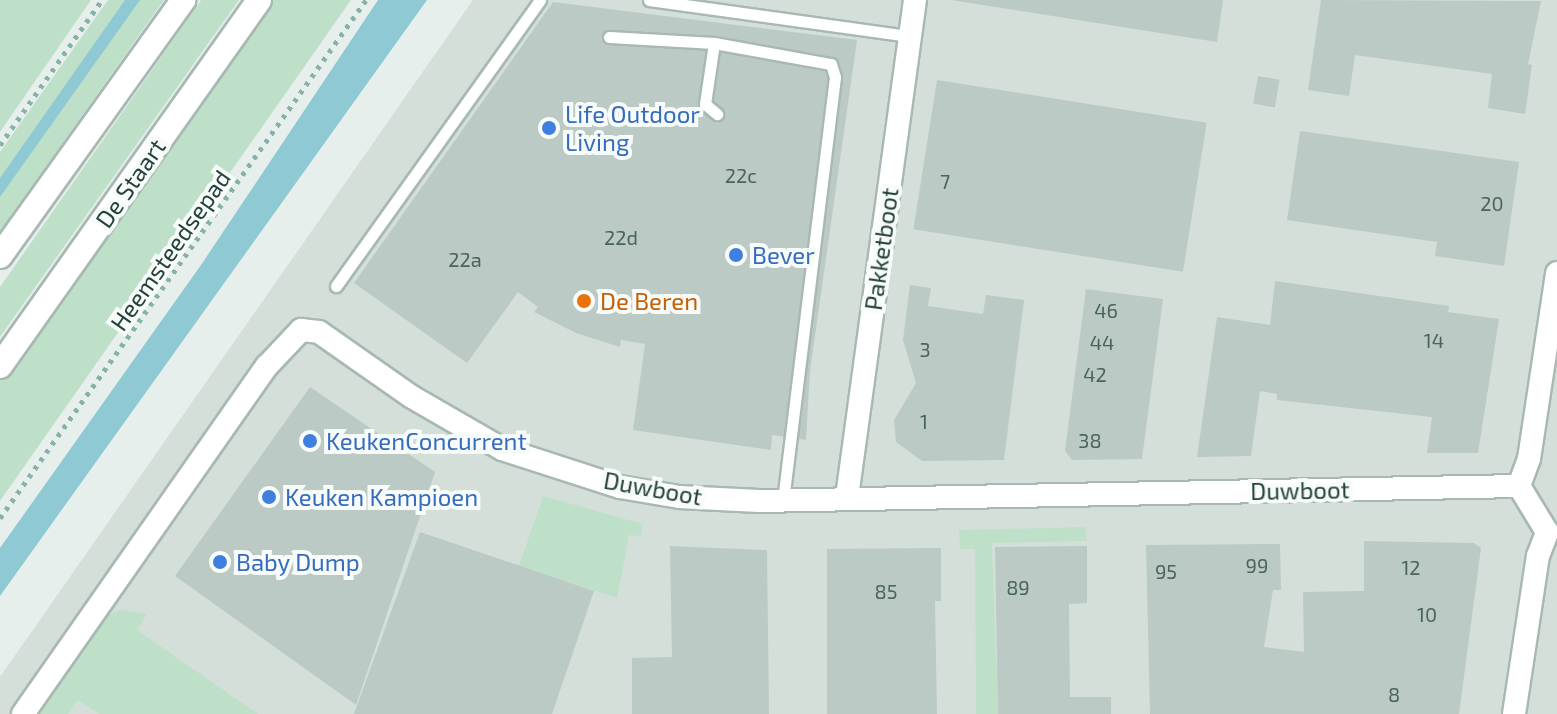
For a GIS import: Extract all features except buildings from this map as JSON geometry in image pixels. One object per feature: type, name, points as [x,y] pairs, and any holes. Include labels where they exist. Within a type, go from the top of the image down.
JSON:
[{"type":"main road","points":[[0,256],[183,0]]},
{"type":"main road","name":"De Staart","points":[[0,366],[259,0]]},
{"type":"street","name":"Pakketboot","points":[[847,497],[915,0]]},
{"type":"street","points":[[1514,714],[1538,556],[1552,532],[1519,486],[1529,459],[1557,273]]},
{"type":"street","name":"Duwboot","points":[[23,714],[267,366],[301,330],[319,332],[412,397],[502,449],[620,487],[679,497],[783,500],[1519,486]]},
{"type":"lane","points":[[336,286],[540,0]]},
{"type":"lane","points":[[649,0],[910,36]]},
{"type":"lane","points":[[609,37],[714,43],[818,58],[831,64],[835,77],[783,500]]},
{"type":"lane","points":[[714,43],[705,104],[717,114]]},
{"type":"path","points":[[0,145],[102,0]]},
{"type":"path","name":"Heemsteedsepad","points":[[0,518],[366,0]]},
{"type":"shaded area","points":[[473,0],[1557,0],[1557,714],[0,714],[0,677]]},
{"type":"green space","points":[[0,0],[91,0],[0,132]]},
{"type":"green space","points":[[108,0],[164,0],[0,232],[0,152]]},
{"type":"green space","points":[[201,0],[239,0],[0,337],[0,287]]},
{"type":"green space","points":[[272,0],[351,0],[0,501],[0,380]]},
{"type":"green space","points":[[543,496],[643,524],[641,536],[629,535],[617,598],[519,566]]},
{"type":"green space","points":[[1085,527],[1087,541],[992,543],[998,714],[976,714],[975,549],[960,549],[959,530]]},
{"type":"green space","points":[[122,610],[147,614],[137,630],[258,714],[99,714],[78,700],[68,714],[30,714],[98,618]]},
{"type":"water","points":[[125,0],[140,0],[0,197],[0,178]]},
{"type":"water","points":[[378,0],[427,0],[0,596],[0,548],[201,265]]},
{"type":"place","name":"Life Outdoor Living","points":[[549,128]]},
{"type":"place","name":"Bever","points":[[736,255]]},
{"type":"place","name":"De Beren","points":[[584,301]]},
{"type":"place","name":"KeukenConcurrent","points":[[310,441]]},
{"type":"place","name":"Keuken Kampioen","points":[[269,497]]},
{"type":"place","name":"Baby Dump","points":[[220,562]]}]
